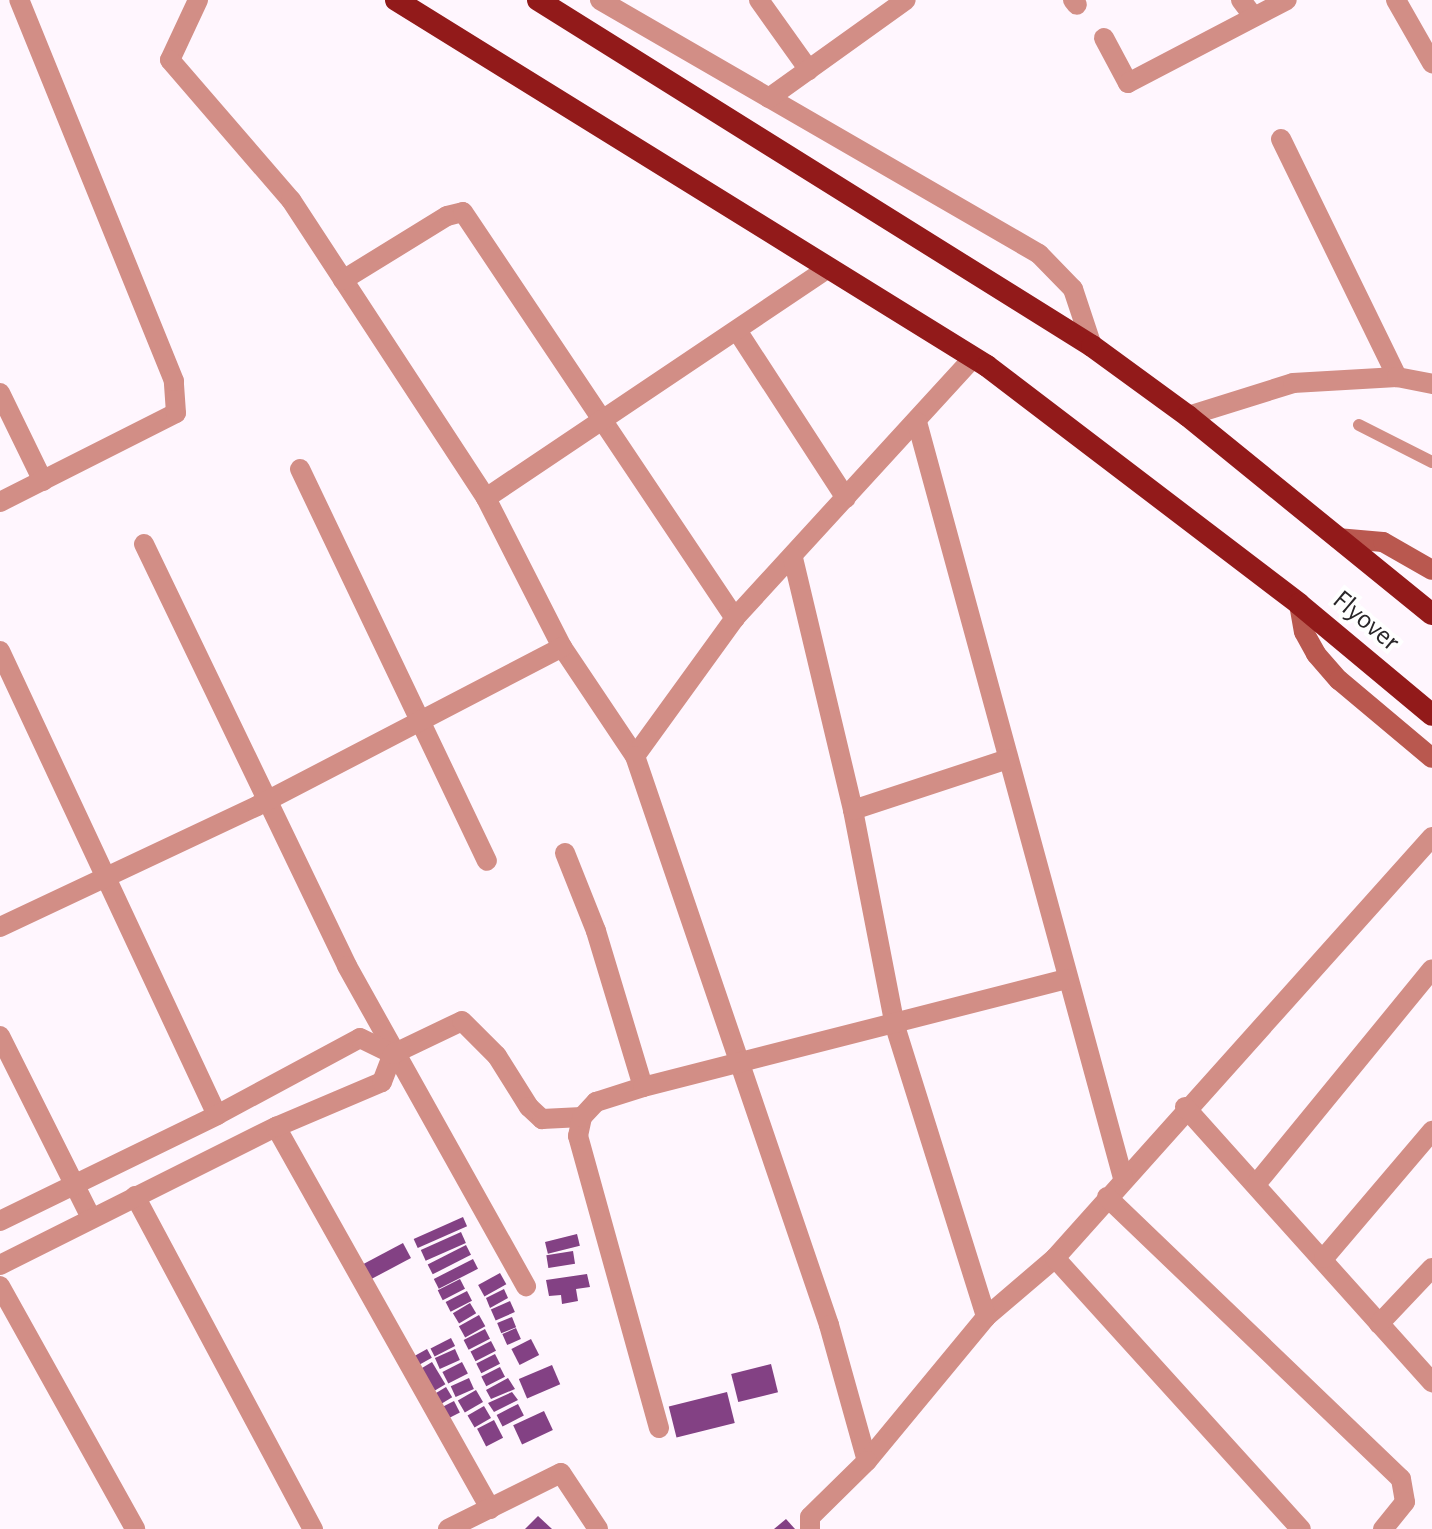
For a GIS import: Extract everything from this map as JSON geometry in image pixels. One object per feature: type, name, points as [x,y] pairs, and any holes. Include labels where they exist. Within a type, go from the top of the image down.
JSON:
[{"type":"highway","name":"Flyover","points":[[396,0],[973,358],[1299,604],[1432,715]]},
{"type":"highway","name":"Flyover","points":[[538,0],[1092,346],[1188,416],[1432,614]]},
{"type":"main road","points":[[1337,538],[1383,542],[1432,570]]},
{"type":"main road","points":[[1299,604],[1304,632],[1316,654],[1339,680],[1432,758]]},
{"type":"street","points":[[0,502],[176,413],[174,381],[19,0]]},
{"type":"street","points":[[198,0],[170,60],[291,200],[486,498],[562,647],[635,756],[829,1325],[867,1461]]},
{"type":"street","points":[[600,0],[1039,254],[1073,289],[1092,346]]},
{"type":"street","points":[[759,0],[809,70]]},
{"type":"street","points":[[769,98],[906,0]]},
{"type":"street","points":[[1241,0],[1254,17]]},
{"type":"street","points":[[1104,38],[1128,83],[1287,0]]},
{"type":"street","points":[[1396,0],[1432,63]]},
{"type":"street","points":[[1281,139],[1397,377]]},
{"type":"street","points":[[343,280],[447,216],[463,212],[735,618]]},
{"type":"street","points":[[486,498],[738,332],[828,268]]},
{"type":"street","points":[[738,332],[846,498]]},
{"type":"street","points":[[635,756],[735,618],[973,358]]},
{"type":"street","points":[[1188,416],[1293,383],[1397,377],[1432,384]]},
{"type":"street","points":[[0,393],[43,481]]},
{"type":"street","points":[[917,422],[1066,979],[1123,1178]]},
{"type":"street","points":[[300,469],[417,723],[487,861]]},
{"type":"street","points":[[144,544],[393,1054],[526,1286]]},
{"type":"street","points":[[793,558],[853,810],[895,1026],[986,1317]]},
{"type":"street","points":[[0,927],[267,799],[562,647]]},
{"type":"street","points":[[0,651],[108,874],[217,1115]]},
{"type":"street","points":[[853,810],[1008,759]]},
{"type":"street","points":[[810,1529],[810,1517],[867,1461],[986,1317],[1055,1258],[1185,1107],[1429,845]]},
{"type":"street","points":[[565,853],[596,931],[643,1087]]},
{"type":"street","points":[[1257,1183],[1432,969]]},
{"type":"street","points":[[659,1428],[578,1136],[582,1117],[596,1102],[643,1087],[895,1026],[1066,979]]},
{"type":"street","points":[[0,1265],[276,1127],[382,1082],[393,1054],[462,1021],[497,1056],[529,1107],[542,1119],[582,1117]]},
{"type":"street","points":[[0,1036],[91,1218]]},
{"type":"street","points":[[0,1221],[217,1115],[360,1038],[393,1054]]},
{"type":"street","points":[[1185,1107],[1257,1183],[1432,1382]]},
{"type":"street","points":[[276,1127],[490,1509]]},
{"type":"street","points":[[1324,1258],[1432,1131]]},
{"type":"street","points":[[135,1196],[313,1529]]},
{"type":"street","points":[[1107,1197],[1401,1479],[1405,1502],[1383,1529]]},
{"type":"street","points":[[1055,1258],[1301,1529]]},
{"type":"street","points":[[1379,1324],[1432,1268]]},
{"type":"street","points":[[0,1286],[135,1529]]},
{"type":"street","points":[[448,1529],[561,1473],[598,1529]]},
{"type":"lane","points":[[1359,425],[1432,462]]},
{"type":"building","points":[[463,1217],[467,1226],[418,1248],[414,1239]]},
{"type":"building","points":[[461,1232],[466,1243],[426,1261],[421,1250]]},
{"type":"building","points":[[577,1234],[580,1246],[548,1254],[545,1242]]},
{"type":"building","points":[[403,1243],[411,1258],[369,1281],[361,1266]]},
{"type":"building","points":[[466,1245],[471,1255],[433,1274],[428,1265]]},
{"type":"building","points":[[573,1251],[575,1264],[548,1268],[546,1255]]},
{"type":"building","points":[[473,1259],[478,1269],[439,1289],[434,1279]]},
{"type":"building","points":[[500,1273],[506,1284],[484,1296],[478,1285]]},
{"type":"building","points":[[587,1274],[590,1287],[576,1289],[578,1301],[562,1304],[561,1295],[549,1296],[546,1280]]},
{"type":"building","points":[[460,1279],[465,1289],[443,1300],[438,1290]]},
{"type":"building","points":[[504,1289],[508,1298],[490,1308],[486,1298]]},
{"type":"building","points":[[467,1291],[472,1301],[451,1312],[446,1302]]},
{"type":"building","points":[[510,1301],[515,1312],[496,1321],[491,1310]]},
{"type":"building","points":[[470,1303],[476,1313],[459,1324],[453,1313]]},
{"type":"building","points":[[479,1315],[485,1326],[465,1338],[459,1326]]},
{"type":"building","points":[[512,1317],[516,1327],[501,1333],[497,1323]]},
{"type":"building","points":[[516,1328],[521,1339],[507,1345],[502,1334]]},
{"type":"building","points":[[485,1329],[490,1339],[469,1350],[464,1340]]},
{"type":"building","points":[[451,1338],[455,1346],[435,1356],[431,1348]]},
{"type":"building","points":[[531,1339],[539,1355],[520,1365],[511,1349]]},
{"type":"building","points":[[491,1341],[496,1351],[476,1361],[471,1351]]},
{"type":"building","points":[[427,1349],[432,1358],[414,1367],[410,1359]]},
{"type":"building","points":[[455,1349],[460,1360],[440,1369],[435,1358]]},
{"type":"building","points":[[495,1354],[500,1364],[481,1373],[476,1364]]},
{"type":"building","points":[[432,1362],[445,1384],[430,1394],[417,1371]]},
{"type":"building","points":[[462,1362],[468,1374],[448,1384],[442,1372]]},
{"type":"building","points":[[771,1364],[778,1392],[738,1402],[731,1374]]},
{"type":"building","points":[[552,1365],[560,1384],[527,1398],[519,1379]]},
{"type":"building","points":[[500,1367],[505,1377],[486,1386],[481,1377]]},
{"type":"building","points":[[469,1378],[474,1389],[456,1397],[451,1386]]},
{"type":"building","points":[[508,1378],[515,1389],[491,1399],[486,1390]]},
{"type":"building","points":[[446,1387],[452,1397],[438,1406],[432,1395]]},
{"type":"building","points":[[476,1390],[483,1402],[465,1413],[458,1400]]},
{"type":"building","points":[[512,1392],[518,1400],[494,1412],[488,1403]]},
{"type":"building","points":[[727,1392],[735,1423],[677,1438],[669,1407]]},
{"type":"building","points":[[454,1401],[460,1413],[446,1420],[440,1408]]},
{"type":"building","points":[[518,1404],[524,1416],[503,1426],[497,1415]]},
{"type":"building","points":[[484,1406],[491,1418],[475,1428],[468,1416]]},
{"type":"building","points":[[544,1411],[553,1430],[522,1444],[513,1425]]},
{"type":"building","points":[[494,1420],[503,1438],[486,1446],[477,1429]]},
{"type":"building","points":[[538,1516],[552,1529],[525,1529]]},
{"type":"building","points":[[786,1519],[795,1529],[774,1529]]}]
